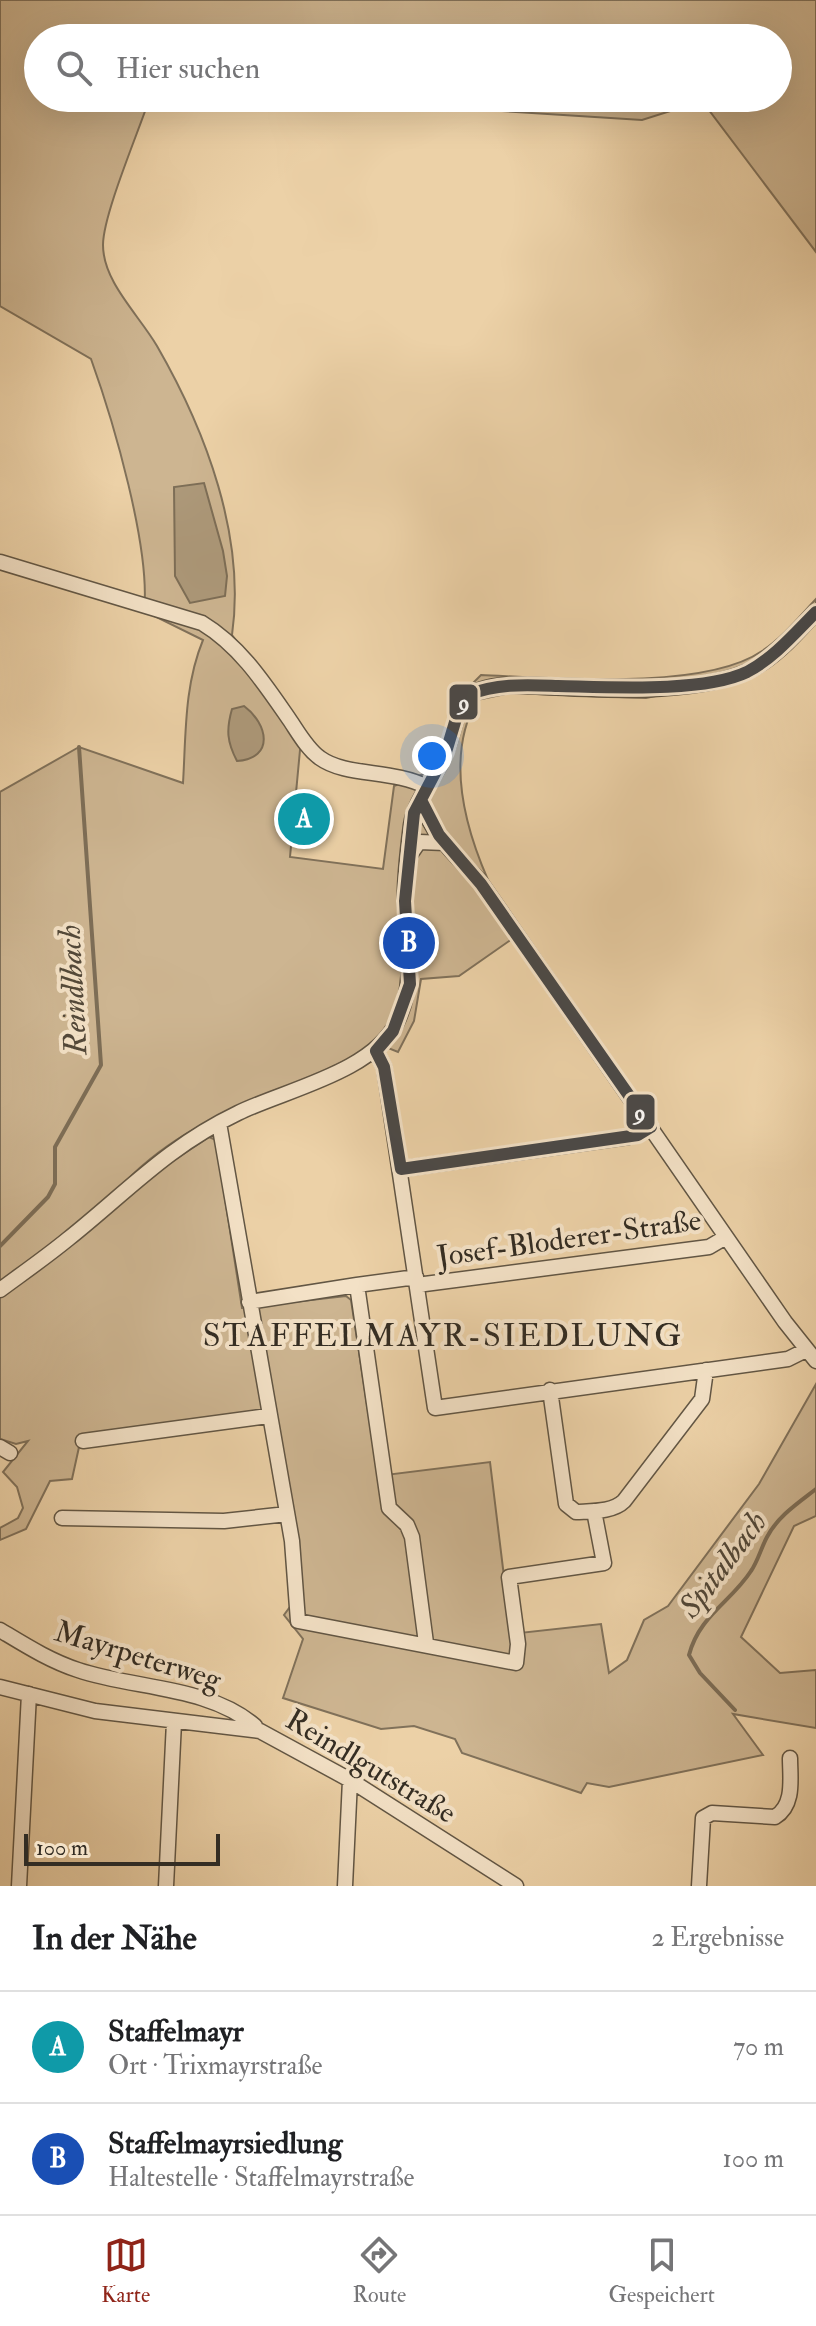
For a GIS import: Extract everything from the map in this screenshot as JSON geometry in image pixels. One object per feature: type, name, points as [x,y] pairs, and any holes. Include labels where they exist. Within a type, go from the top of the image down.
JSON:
[{"type":"street","points":[[0,562],[202,623],[219,634],[253,668],[321,759],[343,767],[400,775],[424,794],[425,815],[445,843],[479,880],[811,1356],[435,1408],[401,1169],[384,1067],[376,1051]]},
{"type":"street","points":[[0,1290],[68,1239],[173,1149],[219,1123],[376,1051],[393,1031],[410,984],[405,901],[411,825],[446,752],[462,702],[477,690],[505,685],[654,688],[714,681],[760,664],[795,635],[816,612]]},
{"type":"street","points":[[410,855],[419,842],[445,843]]},
{"type":"street","points":[[219,1123],[287,1514],[298,1621],[426,1643],[516,1663],[518,1644],[509,1577],[604,1563],[594,1511]]},
{"type":"street","points":[[401,1169],[628,1137],[651,1127]]},
{"type":"street","name":"Josef-Bloderer-Straße","points":[[249,1302],[357,1285],[709,1247],[726,1237]]},
{"type":"street","points":[[357,1285],[389,1508],[407,1525],[412,1537],[426,1643]]},
{"type":"street","points":[[550,1390],[566,1504],[576,1512],[594,1511],[619,1506],[624,1501],[702,1399],[706,1370]]},
{"type":"street","points":[[83,1441],[268,1416]]},
{"type":"street","points":[[62,1518],[224,1521],[287,1514]]},
{"type":"street","name":"Mayrpeterweg","points":[[0,1630],[75,1670],[203,1701],[235,1712],[260,1731]]},
{"type":"street","name":"Reindlgutstraße","points":[[0,1687],[95,1711],[174,1722],[215,1723],[260,1731],[350,1780],[502,1882],[516,1886]]},
{"type":"street","points":[[19,1886],[29,1694]]},
{"type":"street","points":[[166,1886],[174,1722]]},
{"type":"street","points":[[699,1886],[703,1818],[712,1813],[775,1817],[782,1814],[790,1793],[790,1758]]},
{"type":"street","points":[[345,1886],[350,1780]]},
{"type":"shaded area","points":[[0,0],[816,0],[816,252],[710,112],[792,112],[792,24],[24,24],[24,112],[145,112],[105,232],[105,259],[115,285],[157,346],[175,379],[206,449],[227,523],[233,560],[235,598],[232,635],[317,747],[300,750],[290,857],[383,869],[394,786],[426,773],[437,759],[459,697],[481,675],[626,679],[704,672],[736,664],[762,651],[816,599],[816,621],[790,650],[749,677],[646,698],[510,693],[477,700],[462,744],[462,790],[466,813],[488,880],[522,932],[459,976],[421,979],[414,1021],[398,1052],[376,1043],[311,1077],[215,1118],[183,1135],[124,1183],[162,1168],[209,1137],[216,1140],[242,1308],[346,1296],[351,1300],[378,1476],[490,1462],[511,1634],[601,1624],[609,1673],[627,1660],[644,1620],[668,1606],[759,1484],[816,1384],[816,1516],[794,1526],[741,1637],[780,1673],[816,1670],[816,1728],[733,1714],[763,1755],[609,1787],[587,1783],[581,1793],[462,1753],[455,1739],[414,1726],[381,1729],[283,1698],[303,1639],[284,1615],[292,1604],[276,1408],[81,1438],[72,1479],[50,1481],[26,1529],[0,1540],[0,1528],[18,1518],[23,1508],[17,1487],[3,1472],[28,1441],[16,1444],[0,1439],[0,792],[79,747],[183,783],[189,693],[203,640],[144,611],[145,585],[136,520],[110,415],[91,359],[0,306]]},
{"type":"shaded area","points":[[517,112],[667,112],[642,120]]},
{"type":"shaded area","points":[[204,483],[223,551],[227,576],[225,596],[190,603],[175,576],[174,487]]},
{"type":"shaded area","points":[[244,706],[258,722],[264,739],[258,754],[237,761],[229,742],[229,723],[232,709]]},
{"type":"waterway","name":"Reindlbach","points":[[0,1246],[48,1197],[55,1184],[55,1147],[101,1065],[79,747]]},
{"type":"waterway","name":"Spitalbach","points":[[735,1710],[700,1673],[689,1655],[694,1641],[708,1619],[751,1571],[777,1523],[816,1489]]},
{"type":"transit line","name":"9","points":[[421,800],[439,835],[481,884],[651,1127],[638,1135],[401,1169],[384,1067],[376,1051],[393,1031],[410,984],[405,901],[414,813],[446,752],[458,712],[468,695],[490,688],[513,686],[628,688],[681,686],[728,679],[766,660],[816,612]]},
{"type":"place","name":"Staffelmayr","points":[[304,819]]},
{"type":"place","name":"Staffelmayrsiedlung","points":[[409,943]]},
{"type":"district","name":"STAFFELMAYR-SIEDLUNG","points":[[443,1335]]}]
